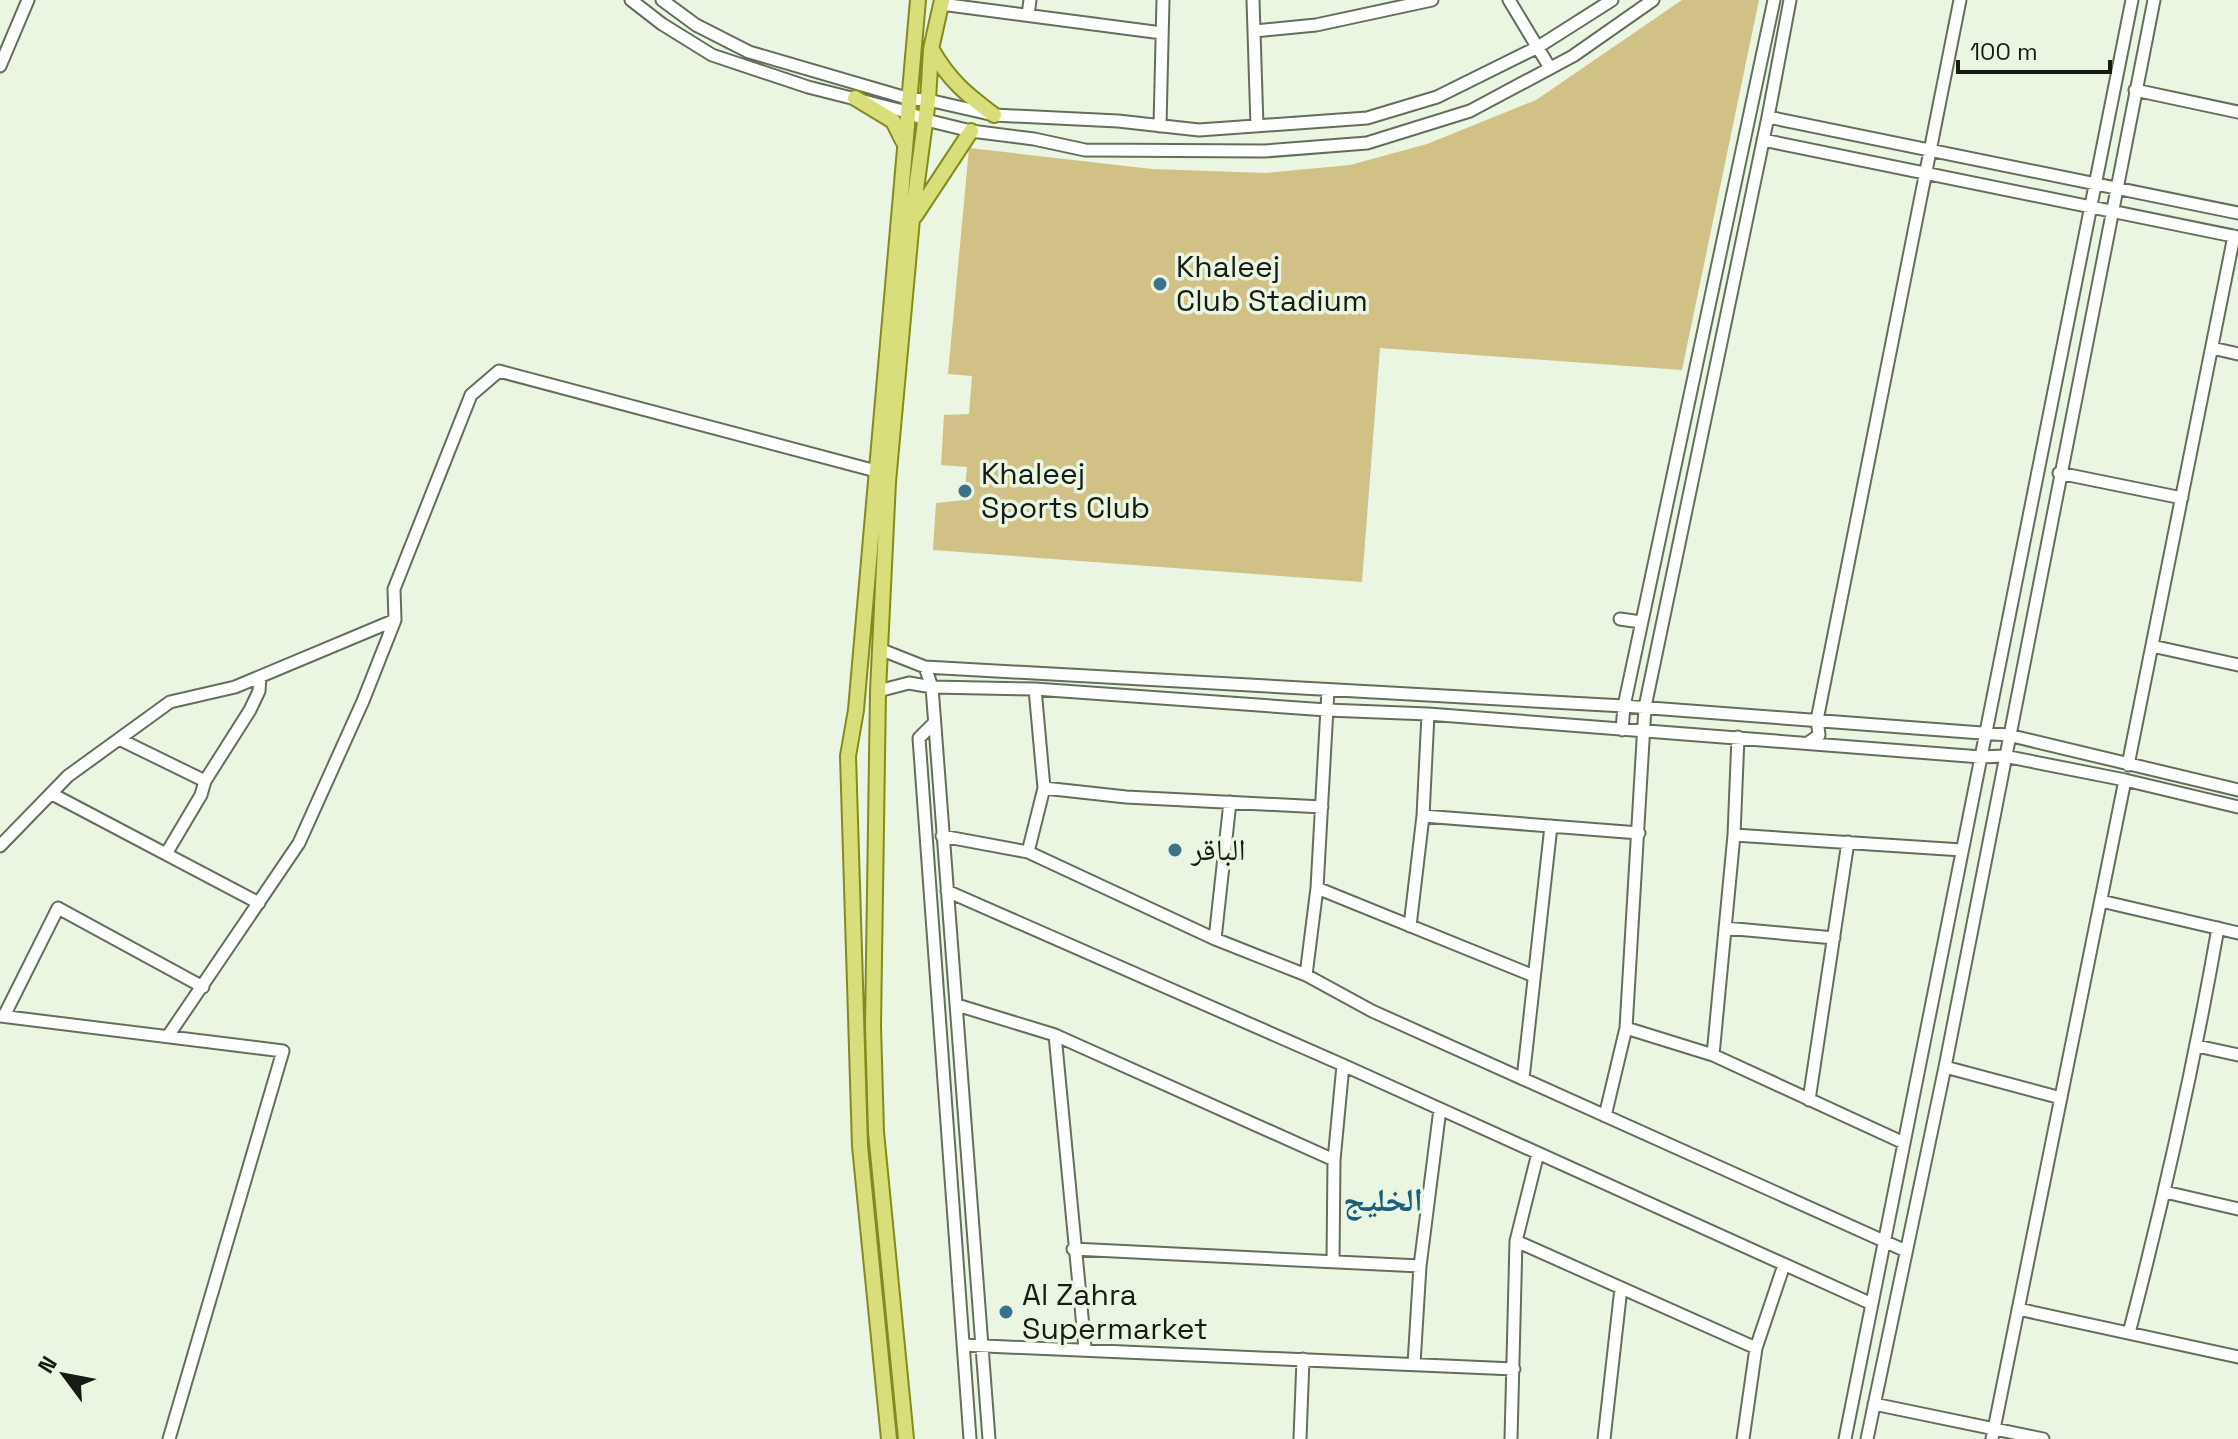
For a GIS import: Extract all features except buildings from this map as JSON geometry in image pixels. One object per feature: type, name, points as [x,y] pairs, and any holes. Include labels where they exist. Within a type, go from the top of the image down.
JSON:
[{"type":"main road","points":[[889,1439],[860,1146],[848,756],[856,710],[918,0]]},
{"type":"main road","points":[[906,1439],[876,1132],[873,1026],[878,691],[888,482],[912,219],[926,120],[931,49],[941,2]]},
{"type":"main road","points":[[931,49],[947,75],[994,115]]},
{"type":"main road","points":[[855,98],[893,121],[904,146]]},
{"type":"main road","points":[[912,219],[971,131]]},
{"type":"street","points":[[0,66],[28,0]]},
{"type":"street","points":[[631,0],[662,24],[712,55],[808,87],[855,98],[908,106],[928,100],[994,115],[1199,130],[1367,118],[1437,97],[1538,47],[1612,0]]},
{"type":"street","points":[[662,0],[696,25],[749,52],[908,106],[926,120],[971,131],[1034,139],[1085,150],[1265,151],[1367,143],[1470,111],[1573,56],[1653,0]]},
{"type":"street","points":[[1028,15],[1030,0]]},
{"type":"street","points":[[1160,126],[1163,0]]},
{"type":"street","points":[[1253,0],[1257,126]]},
{"type":"street","points":[[1255,31],[1316,25],[1432,0]]},
{"type":"street","points":[[1509,0],[1550,68]]},
{"type":"street","points":[[1622,730],[1641,622],[1774,0]]},
{"type":"street","points":[[1605,1116],[1626,1028],[1645,707],[1790,0]]},
{"type":"street","points":[[1808,743],[1819,735],[1817,720],[1960,0]]},
{"type":"street","points":[[1845,1439],[2132,0]]},
{"type":"street","points":[[1867,1439],[1945,1067],[2110,211],[2154,0]]},
{"type":"street","points":[[941,2],[1162,33]]},
{"type":"street","points":[[2115,83],[2134,94],[2238,112]]},
{"type":"street","points":[[1768,117],[2238,213]]},
{"type":"street","points":[[1763,140],[2236,237],[2128,765]]},
{"type":"street","points":[[2212,348],[2238,354]]},
{"type":"street","points":[[168,1036],[299,843],[363,701],[395,620],[394,589],[471,395],[499,371],[876,471]]},
{"type":"street","points":[[2059,473],[2182,498]]},
{"type":"street","points":[[1620,619],[1641,622]]},
{"type":"street","points":[[0,846],[68,776],[170,702],[235,687],[395,620]]},
{"type":"street","points":[[2152,646],[2238,665]]},
{"type":"street","points":[[882,650],[925,667],[1645,707],[2008,735],[2238,790]]},
{"type":"street","points":[[925,667],[932,687],[989,1439],[1000,1439]]},
{"type":"street","points":[[166,854],[201,795],[205,781],[250,710],[259,691],[260,677]]},
{"type":"street","points":[[878,691],[909,683],[932,687],[1035,689],[1327,710],[1428,714],[1981,757],[2004,756],[2238,807]]},
{"type":"street","points":[[1028,852],[1044,788],[1035,689]]},
{"type":"street","points":[[1306,975],[1317,888],[1328,690]]},
{"type":"street","points":[[1410,926],[1423,816],[1428,714]]},
{"type":"street","points":[[934,723],[919,738],[970,1439]]},
{"type":"street","points":[[1713,1055],[1734,835],[1738,737]]},
{"type":"street","points":[[119,739],[205,781]]},
{"type":"street","points":[[1993,1434],[2125,780]]},
{"type":"street","points":[[1044,788],[1126,797],[1322,807]]},
{"type":"street","points":[[52,794],[259,903]]},
{"type":"street","points":[[1215,939],[1230,802]]},
{"type":"street","points":[[1423,816],[1639,833]]},
{"type":"street","points":[[1523,1079],[1551,826]]},
{"type":"street","points":[[1734,835],[1962,850]]},
{"type":"street","points":[[942,836],[1028,852],[1215,939],[1306,975],[1372,1011],[1906,1251]]},
{"type":"street","points":[[1809,1100],[1848,842]]},
{"type":"street","points":[[1317,888],[1534,976]]},
{"type":"street","points":[[947,891],[1343,1065],[1872,1304]]},
{"type":"street","points":[[2101,901],[2238,933]]},
{"type":"street","points":[[169,1439],[283,1051],[2,1016],[58,908],[203,987]]},
{"type":"street","points":[[1725,928],[1834,938]]},
{"type":"street","points":[[2129,1333],[2165,1192],[2197,1046],[2218,928]]},
{"type":"street","points":[[957,1005],[1055,1035],[1334,1160]]},
{"type":"street","points":[[1626,1028],[1713,1055],[1904,1143]]},
{"type":"street","points":[[1055,1035],[1073,1249],[1085,1348]]},
{"type":"street","points":[[2197,1046],[2238,1055]]},
{"type":"street","points":[[1333,1261],[1334,1160],[1343,1065]]},
{"type":"street","points":[[1945,1067],[2061,1098]]},
{"type":"street","points":[[1414,1364],[1420,1266],[1440,1109]]},
{"type":"street","points":[[1511,1439],[1516,1241],[1538,1153]]},
{"type":"street","points":[[2165,1192],[2238,1209]]},
{"type":"street","points":[[1516,1241],[1756,1348]]},
{"type":"street","points":[[1073,1249],[1420,1266]]},
{"type":"street","points":[[1743,1439],[1756,1348],[1784,1265]]},
{"type":"street","points":[[1604,1439],[1621,1288]]},
{"type":"street","points":[[2018,1309],[2238,1357]]},
{"type":"street","points":[[963,1345],[1514,1369]]},
{"type":"street","points":[[1300,1439],[1303,1359]]},
{"type":"street","points":[[1874,1404],[1993,1434],[2043,1439]]},
{"type":"shaded area","points":[[1682,0],[1759,0],[1682,370],[1380,348],[1362,582],[933,550],[936,503],[964,500],[967,467],[941,465],[944,415],[969,414],[972,376],[948,374],[969,148],[1152,169],[1266,173],[1350,165],[1427,144],[1536,100]]},
{"type":"place","name":"Khaleej Club Stadium","points":[[1160,284]]},
{"type":"place","name":"Khaleej Sports Club","points":[[965,491]]},
{"type":"place","name":"الباقر","points":[[1175,850]]},
{"type":"place","name":"Al Zahra Supermarket","points":[[1006,1312]]},
{"type":"district","name":"الخليج","points":[[1383,1200]]}]
